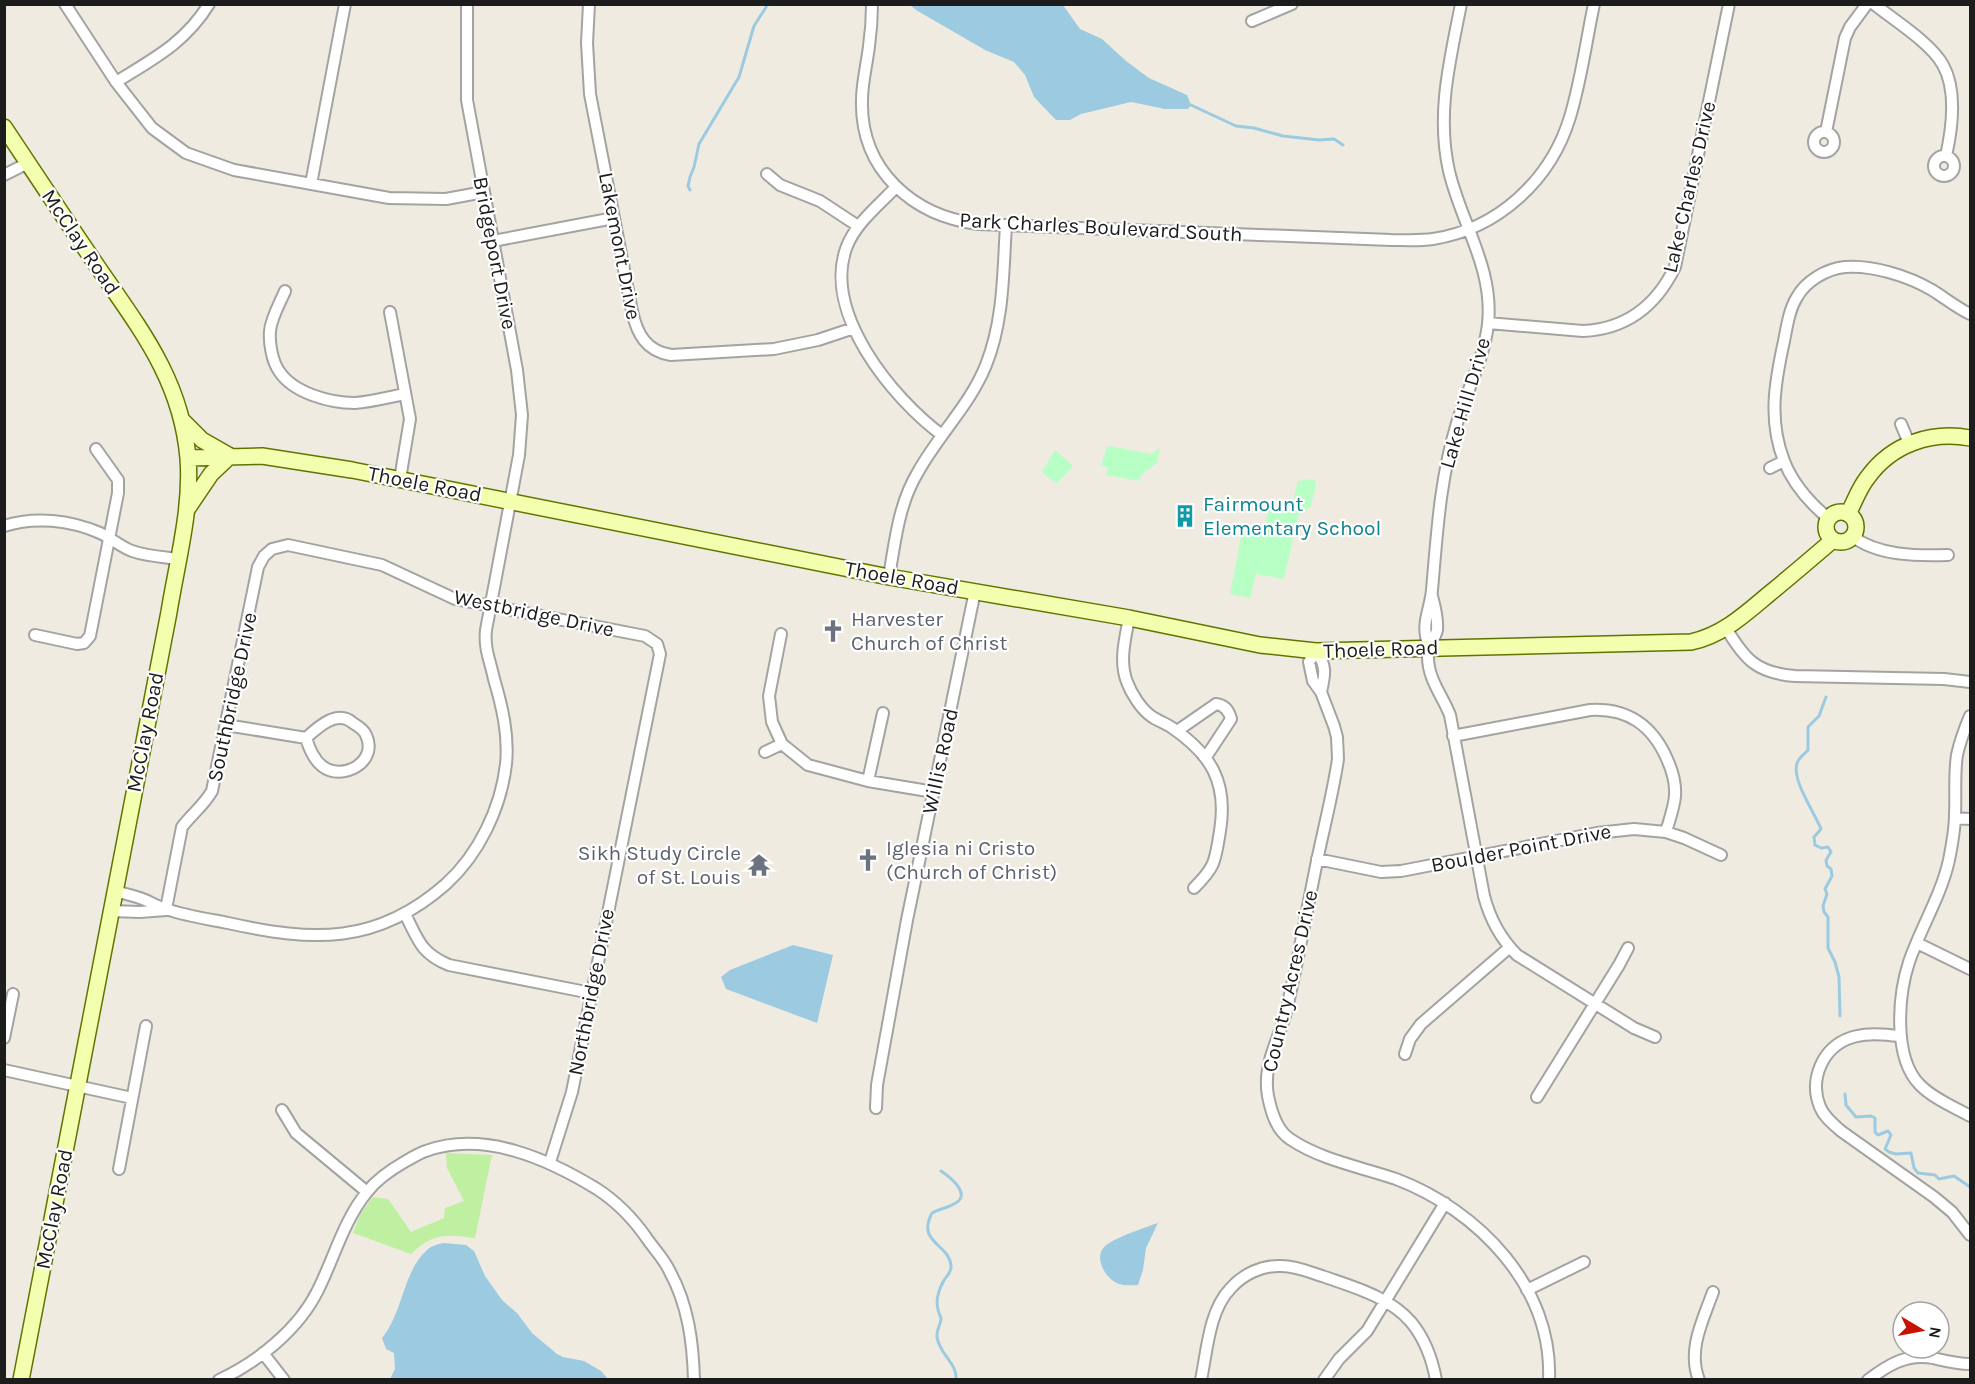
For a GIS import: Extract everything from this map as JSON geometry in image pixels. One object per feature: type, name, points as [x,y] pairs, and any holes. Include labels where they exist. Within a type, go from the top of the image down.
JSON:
[{"type":"main road","name":"McClay Road","points":[[4,127],[157,355],[174,392],[182,420],[189,482],[178,559],[21,1380]]},
{"type":"main road","points":[[182,420],[202,440],[230,456],[211,474],[186,510]]},
{"type":"main road","points":[[1848,514],[1868,476],[1879,464],[1909,443],[1943,436],[1971,438]]},
{"type":"main road","name":"Thoele Road","points":[[188,458],[262,456],[400,479],[889,577],[1128,618],[1260,645],[1316,651],[1691,642],[1726,628],[1817,556],[1833,540]]},
{"type":"main road","points":[[1840,512],[1848,514],[1856,527],[1852,536],[1846,542],[1833,540],[1825,528],[1828,518],[1840,512]]},
{"type":"street","points":[[65,4],[116,82],[152,128],[186,153],[234,170],[366,195],[409,200],[446,199],[484,192]]},
{"type":"street","points":[[116,82],[171,49],[192,28],[208,4]]},
{"type":"street","points":[[311,184],[345,4]]},
{"type":"street","name":"Bridgeport Drive","points":[[166,909],[262,931],[294,935],[328,936],[358,932],[383,924],[426,902],[454,877],[472,854],[489,824],[500,795],[506,763],[506,736],[501,706],[484,646],[522,435],[521,396],[467,100],[467,4]]},
{"type":"street","name":"Lakemont Drive","points":[[589,4],[587,43],[590,93],[635,325],[639,335],[654,350],[684,355],[774,349],[818,340],[854,327]]},
{"type":"street","name":"Park Charles Boulevard South","points":[[872,4],[870,42],[862,98],[862,111],[871,150],[896,187],[924,208],[950,219],[978,224],[1391,240],[1430,240],[1470,230],[1495,217],[1523,195],[1547,166],[1563,136],[1574,102],[1594,4]]},
{"type":"street","points":[[1252,21],[1292,4]]},
{"type":"street","name":"Lake Hill Drive","points":[[1461,4],[1445,85],[1443,125],[1449,170],[1486,278],[1489,310],[1485,342],[1457,423],[1444,474],[1437,520],[1432,594],[1426,613],[1424,631],[1429,647],[1430,673],[1445,703],[1490,918],[1510,947],[1528,962],[1634,1028],[1655,1037]]},
{"type":"street","name":"Lake Charles Drive","points":[[1488,323],[1583,332],[1597,330],[1612,327],[1634,317],[1658,296],[1667,282],[1677,256],[1730,4]]},
{"type":"street","points":[[1826,132],[1845,38],[1850,27],[1868,4]]},
{"type":"street","points":[[1874,4],[1933,52],[1948,74],[1951,98],[1949,144],[1946,156]]},
{"type":"street","points":[[4,175],[28,163]]},
{"type":"street","points":[[767,174],[780,185],[820,201],[858,226]]},
{"type":"street","points":[[896,187],[858,226],[847,245],[841,273],[841,286],[854,327],[883,378],[908,408],[942,435]]},
{"type":"street","points":[[493,241],[614,218]]},
{"type":"street","points":[[889,577],[901,516],[917,472],[977,385],[994,344],[1002,301],[1006,225]]},
{"type":"street","points":[[1828,518],[1802,491],[1784,461],[1774,418],[1774,389],[1792,307],[1800,292],[1813,279],[1836,268],[1861,267],[1917,282],[1971,314]]},
{"type":"street","points":[[285,291],[270,328],[270,344],[278,370],[286,380],[316,396],[355,403],[405,394]]},
{"type":"street","points":[[390,312],[411,419],[400,479]]},
{"type":"street","points":[[1900,424],[1909,443]]},
{"type":"street","points":[[35,635],[87,647],[118,493],[118,480],[96,449]]},
{"type":"street","points":[[1770,468],[1784,461]]},
{"type":"street","points":[[4,526],[17,522],[40,520],[68,523],[100,533],[132,551],[178,559]]},
{"type":"street","points":[[1852,536],[1867,545],[1915,556],[1948,555]]},
{"type":"street","name":"Westbridge Drive","points":[[272,549],[288,545],[382,565],[448,596],[645,636],[657,644]]},
{"type":"street","name":"Southbridge Drive","points":[[166,909],[182,827],[213,792],[258,567],[264,556],[272,549]]},
{"type":"street","name":"Willis Road","points":[[876,1108],[877,1085],[907,920],[975,591]]},
{"type":"street","points":[[1128,618],[1123,656],[1127,683],[1151,716],[1177,731],[1199,748],[1218,781],[1222,795],[1221,820],[1212,868],[1194,888]]},
{"type":"street","points":[[1726,628],[1735,643],[1753,663],[1762,670],[1774,674],[1944,679],[1971,682]]},
{"type":"street","points":[[781,634],[770,696],[772,722],[782,744],[808,765],[868,781],[934,792]]},
{"type":"street","name":"Northbridge Drive","points":[[550,1162],[572,1092],[660,654],[657,644]]},
{"type":"street","name":"Country Acres Drive","points":[[1316,651],[1309,662],[1313,681],[1321,692],[1337,737],[1338,759],[1285,1018],[1268,1062],[1266,1083],[1268,1099],[1278,1127],[1286,1135],[1312,1151],[1397,1180],[1445,1203],[1489,1237],[1509,1261],[1527,1290],[1546,1343],[1549,1380]]},
{"type":"street","points":[[1177,731],[1216,704],[1221,704],[1230,712],[1231,719],[1206,757]]},
{"type":"street","points":[[1453,736],[1590,710],[1611,710],[1633,718],[1652,733],[1664,752],[1673,775],[1675,797],[1666,832]]},
{"type":"street","points":[[868,781],[883,713]]},
{"type":"street","points":[[1971,716],[1961,739],[1957,756],[1955,818],[1943,883],[1905,977],[1901,1035],[1904,1058],[1918,1083],[1928,1092],[1971,1116]]},
{"type":"street","points":[[336,717],[348,718],[366,734],[369,746],[363,762],[348,772],[333,772],[320,765],[311,752],[306,738],[319,726],[336,717]]},
{"type":"street","points":[[226,725],[306,738]]},
{"type":"street","points":[[765,752],[782,744]]},
{"type":"street","points":[[1955,818],[1971,819]]},
{"type":"street","name":"Boulder Point Drive","points":[[1317,859],[1388,872],[1618,830],[1666,832],[1721,855]]},
{"type":"street","points":[[115,891],[144,899],[166,909]]},
{"type":"street","points":[[111,911],[140,912],[166,909]]},
{"type":"street","points":[[405,914],[423,949],[435,959],[449,964],[591,993]]},
{"type":"street","points":[[1917,943],[1971,969]]},
{"type":"street","points":[[1405,1054],[1410,1039],[1421,1024],[1510,947]]},
{"type":"street","points":[[1537,1097],[1628,948]]},
{"type":"street","points":[[4,1038],[13,994]]},
{"type":"street","points":[[119,1169],[146,1026]]},
{"type":"street","points":[[1901,1035],[1865,1035],[1851,1037],[1837,1044],[1820,1066],[1816,1080],[1820,1108],[1828,1120],[1841,1131],[1952,1212],[1971,1235]]},
{"type":"street","points":[[4,1070],[132,1098]]},
{"type":"street","points":[[282,1110],[296,1133],[367,1192]]},
{"type":"street","points":[[219,1380],[263,1353],[296,1323],[317,1292],[348,1223],[367,1192],[390,1170],[425,1151],[450,1145],[473,1143],[512,1150],[550,1162],[600,1191],[639,1227],[668,1268],[685,1309],[693,1349],[694,1380]]},
{"type":"street","points":[[1324,1380],[1339,1359],[1367,1331],[1445,1203]]},
{"type":"street","points":[[1527,1290],[1584,1262]]},
{"type":"street","points":[[1202,1380],[1213,1326],[1221,1301],[1236,1282],[1252,1272],[1270,1267],[1291,1267],[1359,1289],[1385,1301],[1410,1321],[1420,1334],[1428,1347],[1436,1380]]},
{"type":"street","points":[[1698,1380],[1694,1349],[1713,1292]]},
{"type":"street","points":[[263,1353],[284,1380]]},
{"type":"street","points":[[1868,1380],[1893,1362],[1911,1358],[1922,1357],[1971,1364]]},
{"type":"green space","points":[[1107,447],[1151,454],[1160,448],[1157,463],[1141,475],[1139,481],[1106,475],[1108,468],[1101,465]]},
{"type":"green space","points":[[1055,450],[1073,466],[1057,483],[1042,472]]},
{"type":"green space","points":[[1315,480],[1316,484],[1311,506],[1298,516],[1284,579],[1256,574],[1250,598],[1230,594],[1243,527],[1265,530],[1269,508],[1290,512],[1298,481]]},
{"type":"green space","points":[[446,1153],[492,1155],[475,1238],[440,1237],[426,1242],[411,1254],[353,1233],[360,1215],[373,1197],[388,1199],[411,1232],[444,1218],[445,1208],[464,1201],[447,1168]]},
{"type":"water","points":[[910,5],[1063,5],[1080,29],[1102,39],[1149,78],[1187,95],[1191,105],[1188,109],[1165,109],[1131,102],[1081,114],[1070,120],[1056,120],[1034,97],[1025,75],[1014,62],[985,50]]},
{"type":"water","points":[[793,945],[833,955],[817,1023],[726,989],[721,977],[730,970]]},
{"type":"water","points":[[1158,1223],[1146,1248],[1138,1285],[1119,1284],[1109,1278],[1100,1262],[1105,1246],[1123,1236]]},
{"type":"water","points":[[444,1243],[466,1245],[474,1251],[485,1276],[502,1300],[517,1313],[532,1333],[557,1354],[584,1361],[601,1371],[608,1379],[390,1379],[395,1369],[394,1353],[386,1349],[382,1338],[395,1317],[408,1280],[419,1259],[430,1247]]},
{"type":"waterway","points":[[690,190],[688,186],[699,144],[739,77],[754,26],[768,4]]},
{"type":"waterway","points":[[1191,105],[1236,126],[1283,136],[1319,140],[1334,139],[1343,145]]},
{"type":"waterway","points":[[1826,697],[1819,716],[1808,727],[1808,750],[1799,760],[1796,768],[1804,795],[1821,829],[1814,837],[1815,845],[1821,848],[1828,847],[1831,852],[1826,860],[1832,876],[1825,889],[1827,894],[1823,906],[1828,917],[1828,948],[1839,977],[1840,1016]]},
{"type":"waterway","points":[[1845,1094],[1846,1105],[1856,1117],[1875,1118],[1875,1132],[1878,1135],[1888,1131],[1891,1135],[1885,1149],[1889,1152],[1911,1153],[1914,1168],[1918,1173],[1935,1175],[1939,1179],[1954,1176],[1970,1187]]},
{"type":"waterway","points":[[941,1171],[950,1177],[961,1191],[959,1200],[932,1213],[928,1223],[931,1237],[945,1253],[951,1266],[938,1296],[937,1305],[941,1318],[937,1334],[938,1343],[954,1369],[956,1380]]},
{"type":"place","name":"Fairmount Elementary School","points":[[1185,516]]},
{"type":"place","name":"Harvester Church of Christ","points":[[833,631]]},
{"type":"place","name":"Iglesia ni Cristo (Church of Christ)","points":[[868,860]]},
{"type":"place","name":"Sikh Study Circle of St. Louis","points":[[759,865]]}]
